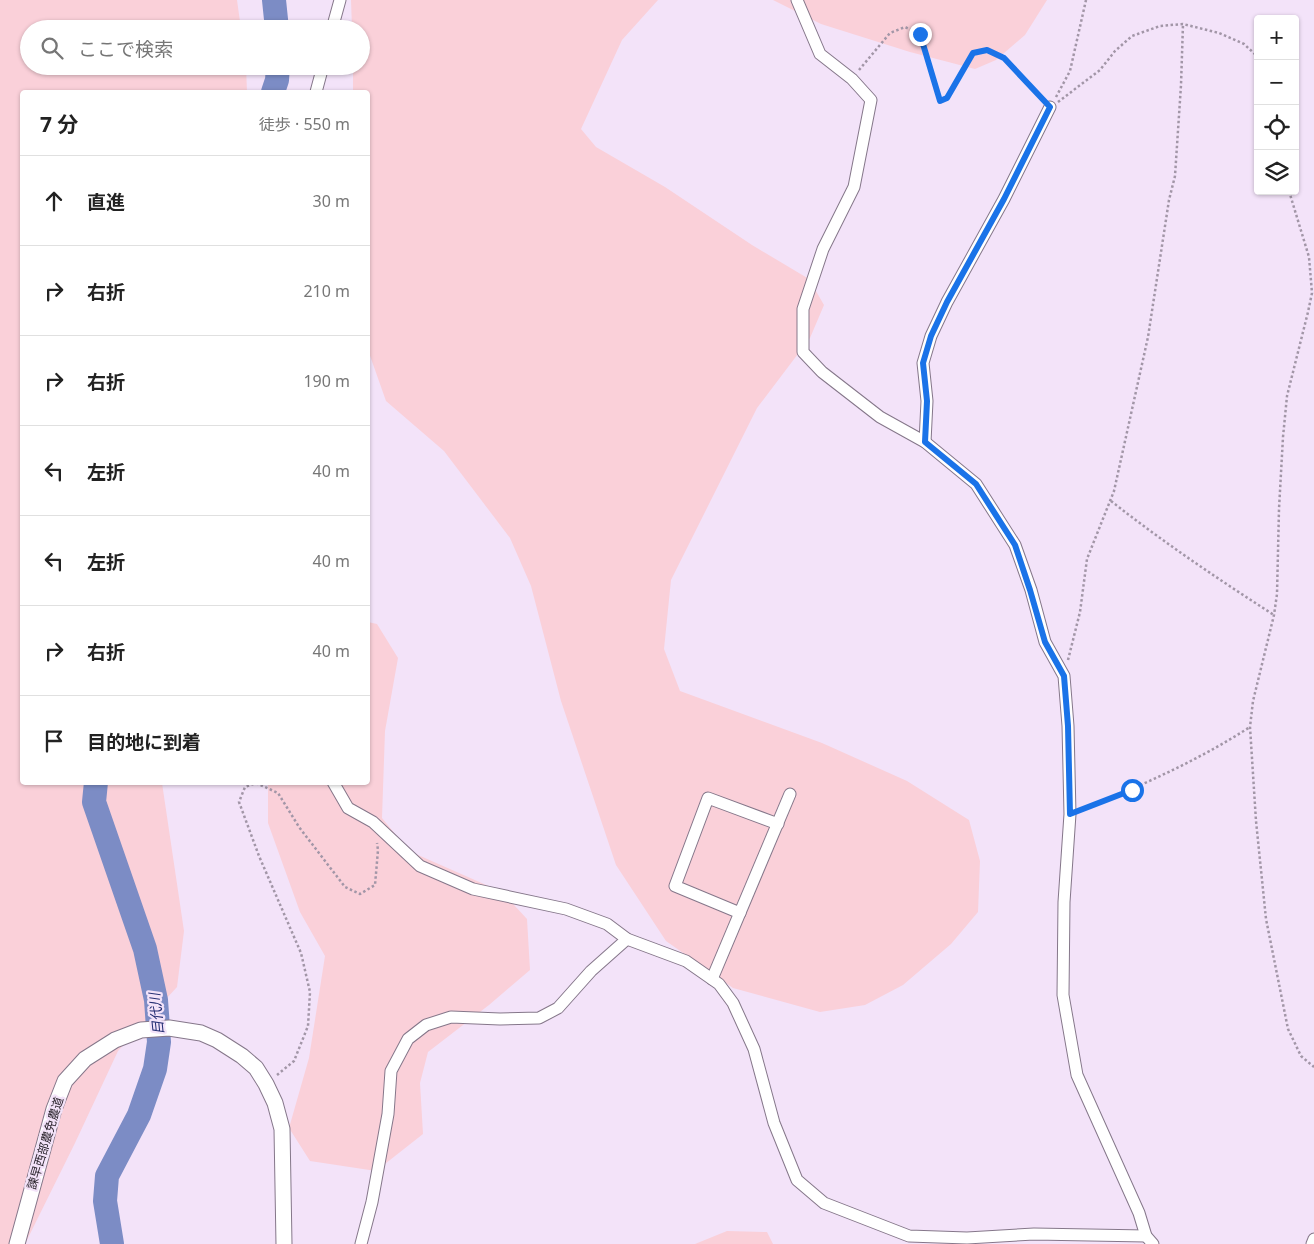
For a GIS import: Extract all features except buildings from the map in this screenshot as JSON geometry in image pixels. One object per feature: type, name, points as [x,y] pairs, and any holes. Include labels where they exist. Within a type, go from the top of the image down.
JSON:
[{"type":"street","points":[[334,20],[340,0]]},
{"type":"street","points":[[335,785],[348,808],[373,822],[420,866],[473,889],[566,909],[607,924],[627,939],[686,961],[720,984],[733,1003],[754,1049],[774,1123],[797,1180],[824,1204],[910,1236],[967,1238],[1034,1234],[1149,1240],[1135,1204],[1077,1075],[1063,995],[1064,902],[1070,814],[1068,726],[1064,676],[1045,642],[1015,545],[976,484],[925,442],[880,418],[822,372],[803,352],[803,309],[823,248],[854,186],[871,100],[852,79],[820,54],[797,0]]},
{"type":"street","points":[[317,90],[321,75]]},
{"type":"street","points":[[925,442],[927,401],[923,363],[931,336],[947,302],[1004,199],[1050,107]]},
{"type":"street","points":[[712,979],[790,794]]},
{"type":"street","points":[[740,913],[675,886],[708,798],[778,824]]},
{"type":"street","points":[[361,1244],[372,1202],[386,1124],[391,1071],[408,1039],[426,1025],[451,1017],[539,1018],[558,1008],[591,970],[627,939]]},
{"type":"street","name":"諫早西部農免農道","points":[[17,1244],[54,1109],[65,1081],[85,1059],[115,1040],[141,1030],[169,1028],[201,1032],[217,1040],[242,1056],[256,1068],[266,1084],[275,1103],[282,1129],[284,1244]]},
{"type":"street","points":[[1312,1244],[1314,1239]]},
{"type":"path","points":[[1050,107],[1070,71],[1086,0]]},
{"type":"path","points":[[1050,107],[1100,70],[1115,50],[1132,36],[1160,26],[1183,24],[1219,33],[1244,44],[1254,53]]},
{"type":"path","points":[[1064,676],[1080,612],[1087,560],[1111,501],[1148,337],[1169,200],[1175,176],[1183,24]]},
{"type":"path","points":[[852,79],[890,33],[905,27],[920,34],[940,101],[947,98],[973,53],[987,50],[1004,58],[1050,107]]},
{"type":"path","points":[[1290,195],[1309,257],[1312,294],[1287,396],[1283,437],[1277,594],[1274,615],[1253,701],[1250,727],[1256,821],[1266,920],[1288,1030],[1301,1056],[1314,1067]]},
{"type":"path","points":[[1111,501],[1162,539],[1274,615]]},
{"type":"path","points":[[1070,814],[1132,790],[1220,746],[1250,727]]},
{"type":"path","points":[[250,785],[245,787],[239,802],[259,856],[301,953],[310,992],[308,1026],[294,1060],[266,1084]]},
{"type":"path","points":[[260,785],[278,793],[299,827],[345,887],[360,894],[375,885],[378,850],[373,822]]},
{"type":"shaded area","points":[[0,0],[237,0],[240,20],[20,20],[20,75],[246,75],[247,90],[20,90],[20,785],[162,785],[184,931],[177,987],[118,1051],[25,1244],[0,1244]]},
{"type":"shaded area","points":[[351,0],[658,0],[622,40],[581,129],[596,147],[665,187],[752,245],[809,279],[824,305],[810,338],[757,408],[671,580],[664,649],[680,691],[822,743],[907,781],[969,820],[980,861],[978,912],[951,944],[903,985],[865,1005],[820,1012],[733,988],[666,941],[616,865],[561,701],[531,586],[510,538],[444,451],[386,401],[370,356],[370,90],[353,90],[353,75],[370,75],[370,20],[352,20]]},
{"type":"shaded area","points":[[773,0],[1047,0],[1025,35],[996,60],[975,69],[910,52],[821,24]]},
{"type":"shaded area","points":[[370,622],[377,624],[398,658],[385,731],[382,818],[409,851],[502,892],[527,919],[530,970],[489,1005],[428,1052],[420,1083],[423,1134],[376,1171],[310,1161],[289,1128],[309,1058],[325,956],[300,912],[268,823],[268,785],[370,785]]},
{"type":"shaded area","points":[[727,1231],[767,1232],[773,1244],[695,1244]]},
{"type":"waterway","name":"目代川","points":[[274,0],[276,20]]},
{"type":"waterway","name":"目代川","points":[[274,90],[277,75]]},
{"type":"waterway","name":"目代川","points":[[96,785],[94,802],[145,949],[156,1000],[159,1042],[155,1069],[139,1115],[107,1176],[105,1201],[112,1244]]},
{"type":"route","points":[[920,34],[940,101],[947,98],[973,53],[987,50],[1004,58],[1050,107],[1004,199],[947,302],[931,336],[923,363],[927,401],[925,442],[976,484],[1015,545],[1045,642],[1064,676],[1068,726],[1070,814],[1132,790]]}]
